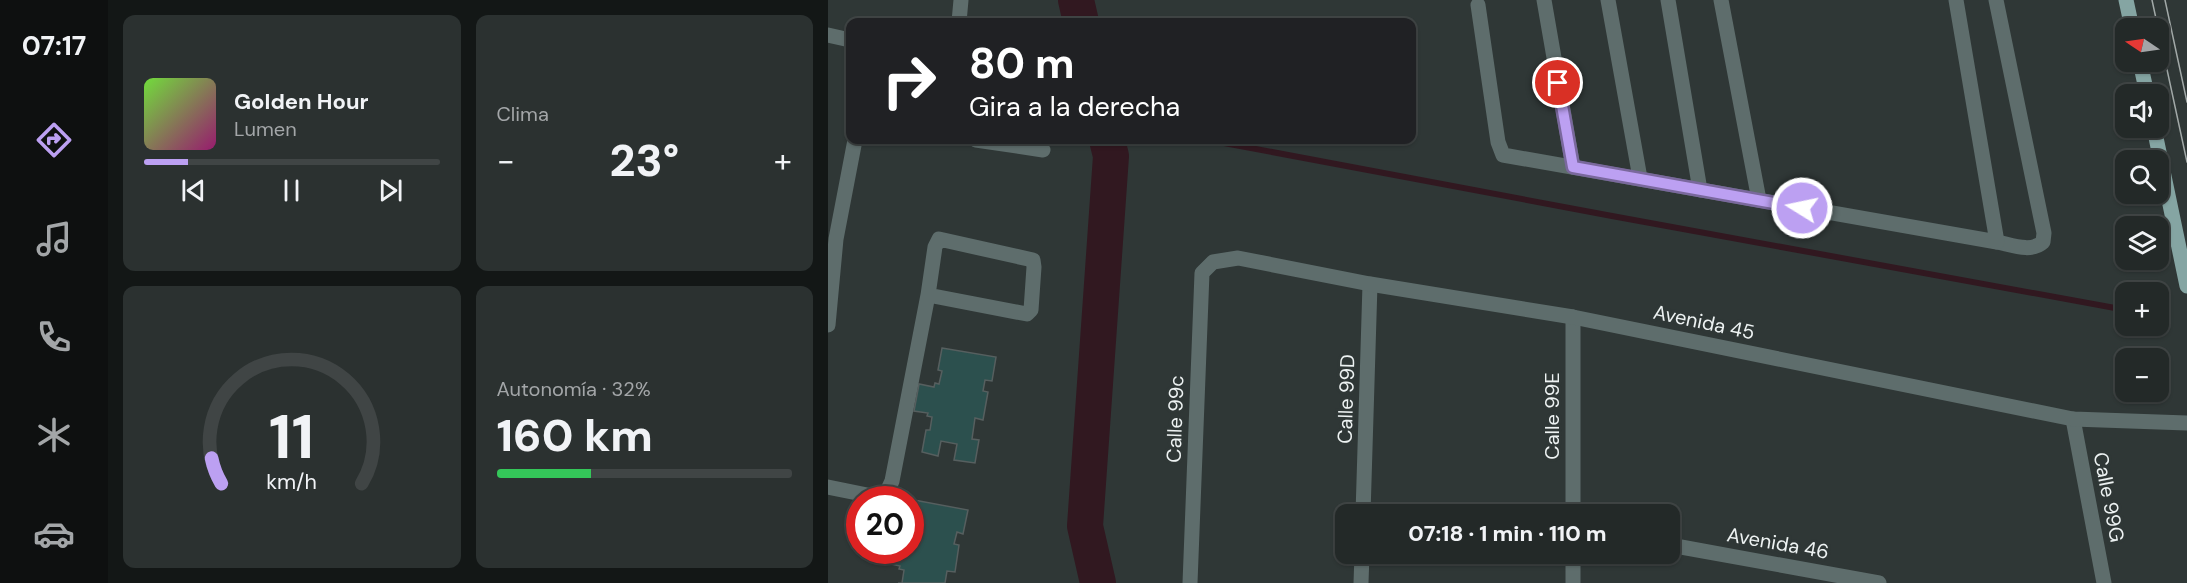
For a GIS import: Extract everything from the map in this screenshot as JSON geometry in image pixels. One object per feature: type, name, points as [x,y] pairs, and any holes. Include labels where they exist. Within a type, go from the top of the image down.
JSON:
[{"type":"main road","points":[[2126,0],[2130,18]]},
{"type":"main road","points":[[2156,138],[2187,286]]},
{"type":"street","points":[[959,18],[961,0]]},
{"type":"street","points":[[1544,0],[1573,167]]},
{"type":"street","points":[[1608,0],[1640,178]]},
{"type":"street","points":[[1668,0],[1700,189]]},
{"type":"street","points":[[1721,0],[1759,200]]},
{"type":"street","points":[[1956,0],[1997,242]]},
{"type":"street","points":[[1478,5],[1500,149],[1509,157],[2037,248],[2043,242],[2044,233],[1996,0]]},
{"type":"street","points":[[828,35],[846,39]]},
{"type":"street","points":[[828,325],[836,239],[854,144]]},
{"type":"street","points":[[1003,144],[1043,150]]},
{"type":"street","points":[[828,487],[877,497],[886,494],[892,481],[935,247],[939,239],[1033,260],[1035,267],[1031,310],[1027,314],[928,295]]},
{"type":"street","name":"Avenida 45","points":[[1213,262],[1238,258],[1370,284],[1573,317],[2073,419],[2187,423]]},
{"type":"street","name":"Calle 99c","points":[[1190,583],[1202,273],[1213,262]]},
{"type":"street","name":"Calle 99D","points":[[1364,504],[1370,284]]},
{"type":"street","name":"Calle 99E","points":[[1573,317],[1573,504]]},
{"type":"street","name":"Calle 99G","points":[[2073,419],[2104,583]]},
{"type":"street","name":"Avenida 46","points":[[1680,547],[1879,583]]},
{"type":"street","points":[[1361,583],[1362,564]]},
{"type":"street","points":[[1573,564],[1573,583]]},
{"type":"building","points":[[942,348],[996,357],[992,381],[985,380],[983,391],[988,392],[983,420],[975,418],[972,439],[979,440],[975,463],[954,460],[957,444],[941,441],[938,456],[922,452],[926,430],[930,430],[932,417],[927,416],[928,413],[914,411],[919,384],[934,387],[935,383],[939,384],[942,371],[938,370]]},
{"type":"building","points":[[924,502],[968,510],[963,534],[957,532],[954,544],[959,545],[955,572],[947,571],[945,583],[902,583],[904,570],[899,569],[900,566],[891,564],[924,564]]},
{"type":"waterway","points":[[1076,0],[1080,18]]},
{"type":"waterway","points":[[1098,583],[1085,526],[1111,156],[1108,144]]},
{"type":"waterway","points":[[1229,144],[2115,308]]},
{"type":"tram line","points":[[2152,0],[2187,162]]},
{"type":"tram line","points":[[2165,0],[2187,102]]},
{"type":"route","points":[[1558,83],[1573,167],[1802,208]]}]
